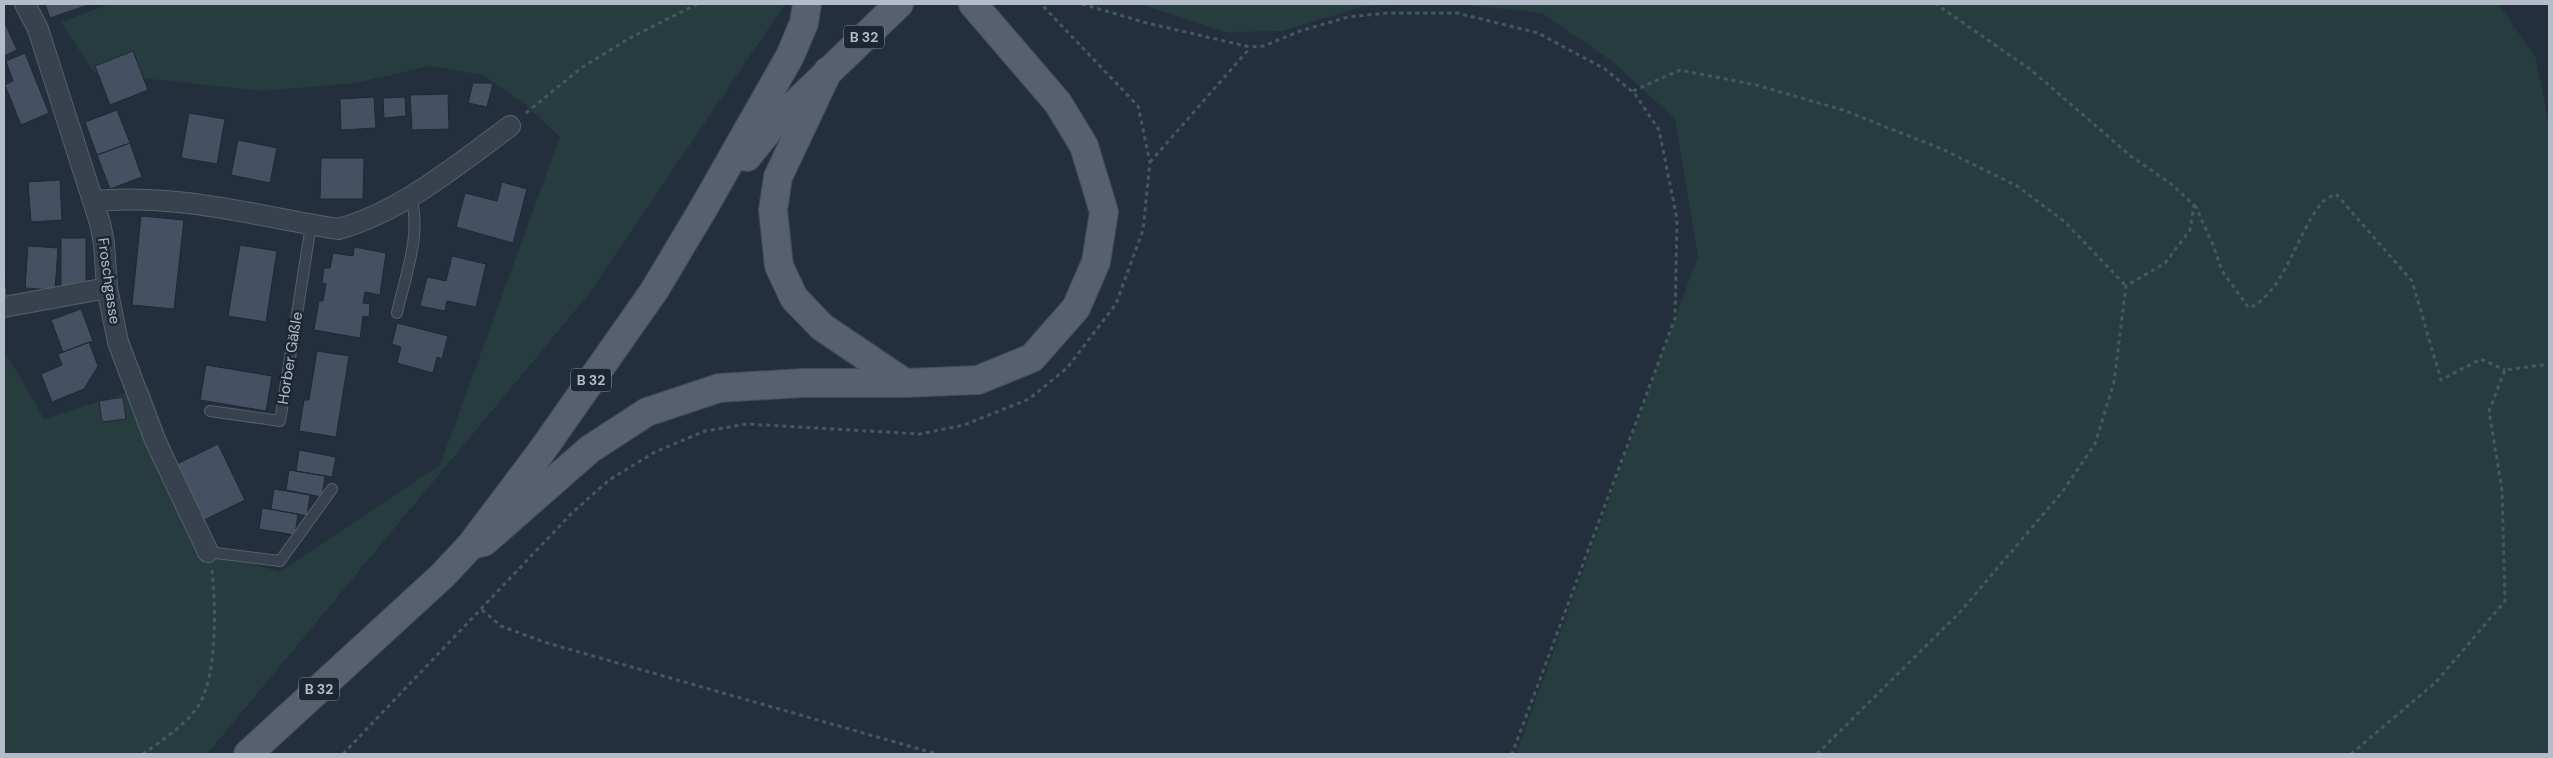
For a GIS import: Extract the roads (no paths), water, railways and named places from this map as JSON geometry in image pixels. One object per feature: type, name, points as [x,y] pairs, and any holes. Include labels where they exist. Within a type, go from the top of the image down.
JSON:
[{"type":"main road","points":[[704,210],[790,56],[804,23],[807,4]]},
{"type":"main road","name":"B 32","points":[[248,754],[443,575],[471,545],[540,452],[654,291],[704,210],[772,126],[899,4]]},
{"type":"main road","points":[[471,545],[484,542],[590,449],[647,412],[719,388],[802,382],[905,383],[978,380],[1032,358],[1076,308],[1096,262],[1104,212],[1084,146],[1058,103],[973,4]]},
{"type":"main road","points":[[828,71],[778,176],[773,210],[779,266],[794,298],[822,327],[905,383]]},
{"type":"street","name":"Froschgasse","points":[[25,4],[38,29],[94,201],[104,243],[107,288],[118,342],[155,440],[208,552]]},
{"type":"street","points":[[94,201],[147,199],[196,203],[338,229],[356,224],[410,195],[454,167],[510,126]]},
{"type":"street","points":[[4,307],[107,288]]},
{"type":"lane","points":[[397,313],[415,231],[415,208],[410,195]]},
{"type":"lane","name":"Horber Gäßle","points":[[210,411],[280,421],[311,225]]},
{"type":"lane","points":[[208,552],[280,561],[332,489]]}]
